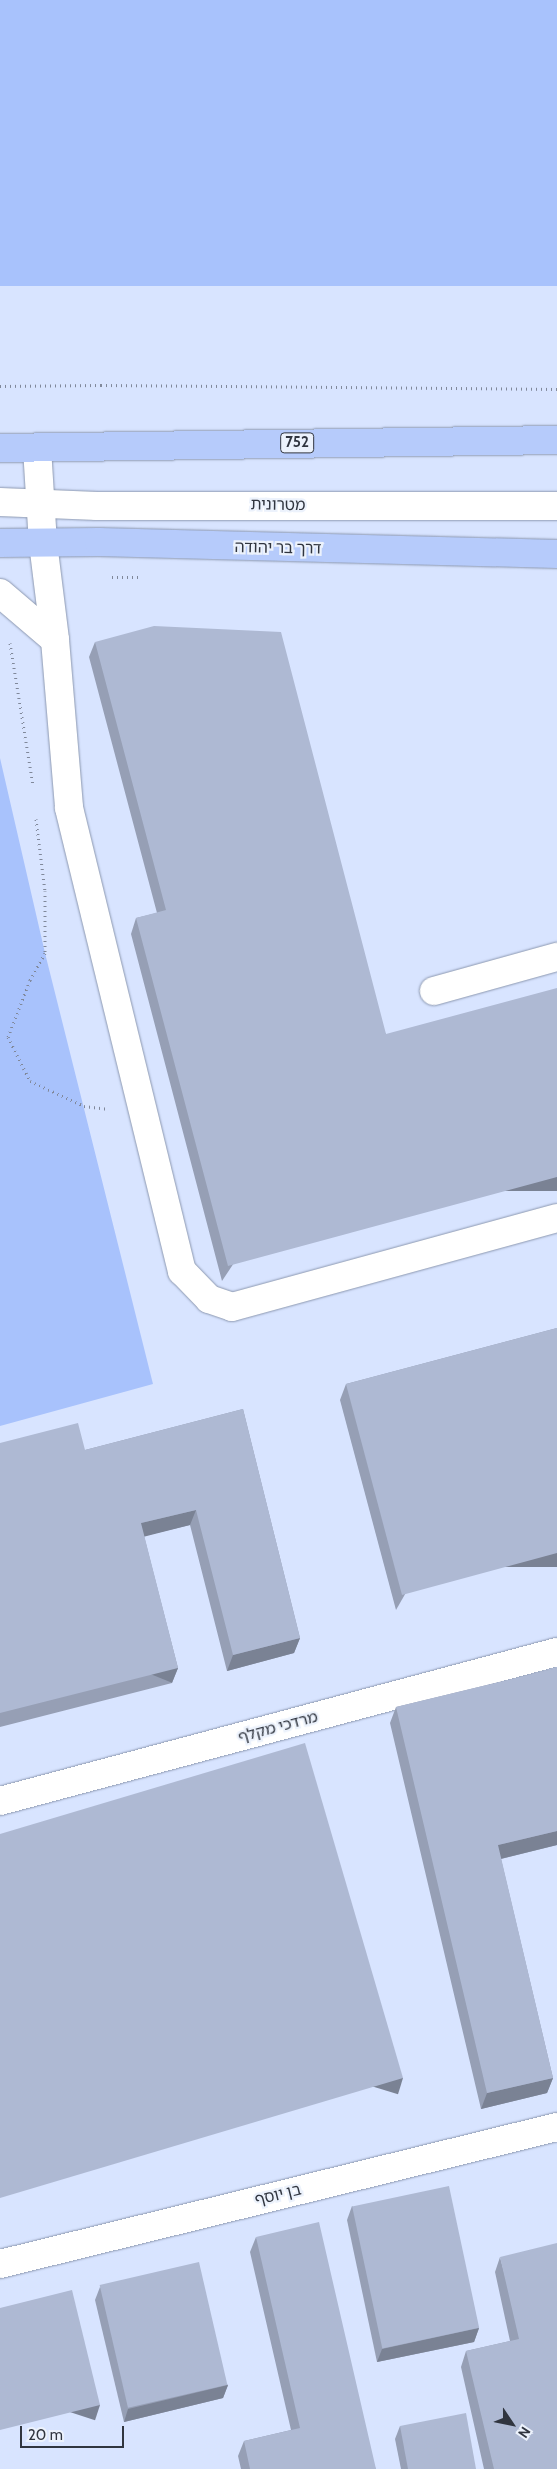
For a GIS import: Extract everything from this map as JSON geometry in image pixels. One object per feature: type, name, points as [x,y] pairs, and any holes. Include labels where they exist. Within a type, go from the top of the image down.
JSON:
[{"type":"main road","name":"752","points":[[0,448],[557,440]]},
{"type":"main road","name":"דרך בר יהודה","points":[[0,543],[99,542],[557,554]]},
{"type":"street","points":[[37,448],[43,543],[55,640],[69,808],[182,1271],[209,1299],[232,1307],[557,1218]]},
{"type":"street","name":"מטרונית","points":[[0,502],[97,506],[557,506]]},
{"type":"street","points":[[0,593],[55,640]]},
{"type":"street","points":[[434,991],[557,957]]},
{"type":"street","name":"מרדכי מקלף","points":[[0,1801],[557,1652]]},
{"type":"street","name":"בן יוסף","points":[[0,2264],[557,2127]]},
{"type":"path","points":[[0,386],[101,385],[557,389]]},
{"type":"shaded area","points":[[0,0],[557,0],[557,286],[0,286]]},
{"type":"shaded area","points":[[0,758],[45,953],[153,1384],[0,1426]]},
{"type":"building","points":[[154,626],[281,632],[386,1034],[557,988],[557,1177],[228,1266],[136,918],[166,910],[95,642]]},
{"type":"building","points":[[557,1328],[557,1553],[402,1595],[346,1384]]},
{"type":"building","points":[[243,1409],[300,1638],[233,1655],[196,1510],[141,1523],[178,1668],[0,1713],[0,1443],[78,1423],[85,1450]]},
{"type":"building","points":[[557,1668],[557,1831],[498,1845],[553,2078],[487,2093],[396,1707]]},
{"type":"building","points":[[305,1743],[403,2078],[0,2198],[0,1834]]},
{"type":"building","points":[[449,2186],[479,2328],[382,2348],[352,2207]]},
{"type":"building","points":[[319,2222],[376,2469],[250,2469],[244,2441],[300,2428],[256,2237]]},
{"type":"building","points":[[557,2243],[557,2469],[494,2469],[466,2351],[519,2339],[500,2257]]},
{"type":"building","points":[[199,2262],[227,2385],[128,2408],[100,2285]]},
{"type":"building","points":[[72,2290],[100,2405],[0,2430],[0,2308]]},
{"type":"building","points":[[466,2413],[476,2469],[408,2469],[400,2426]]}]
